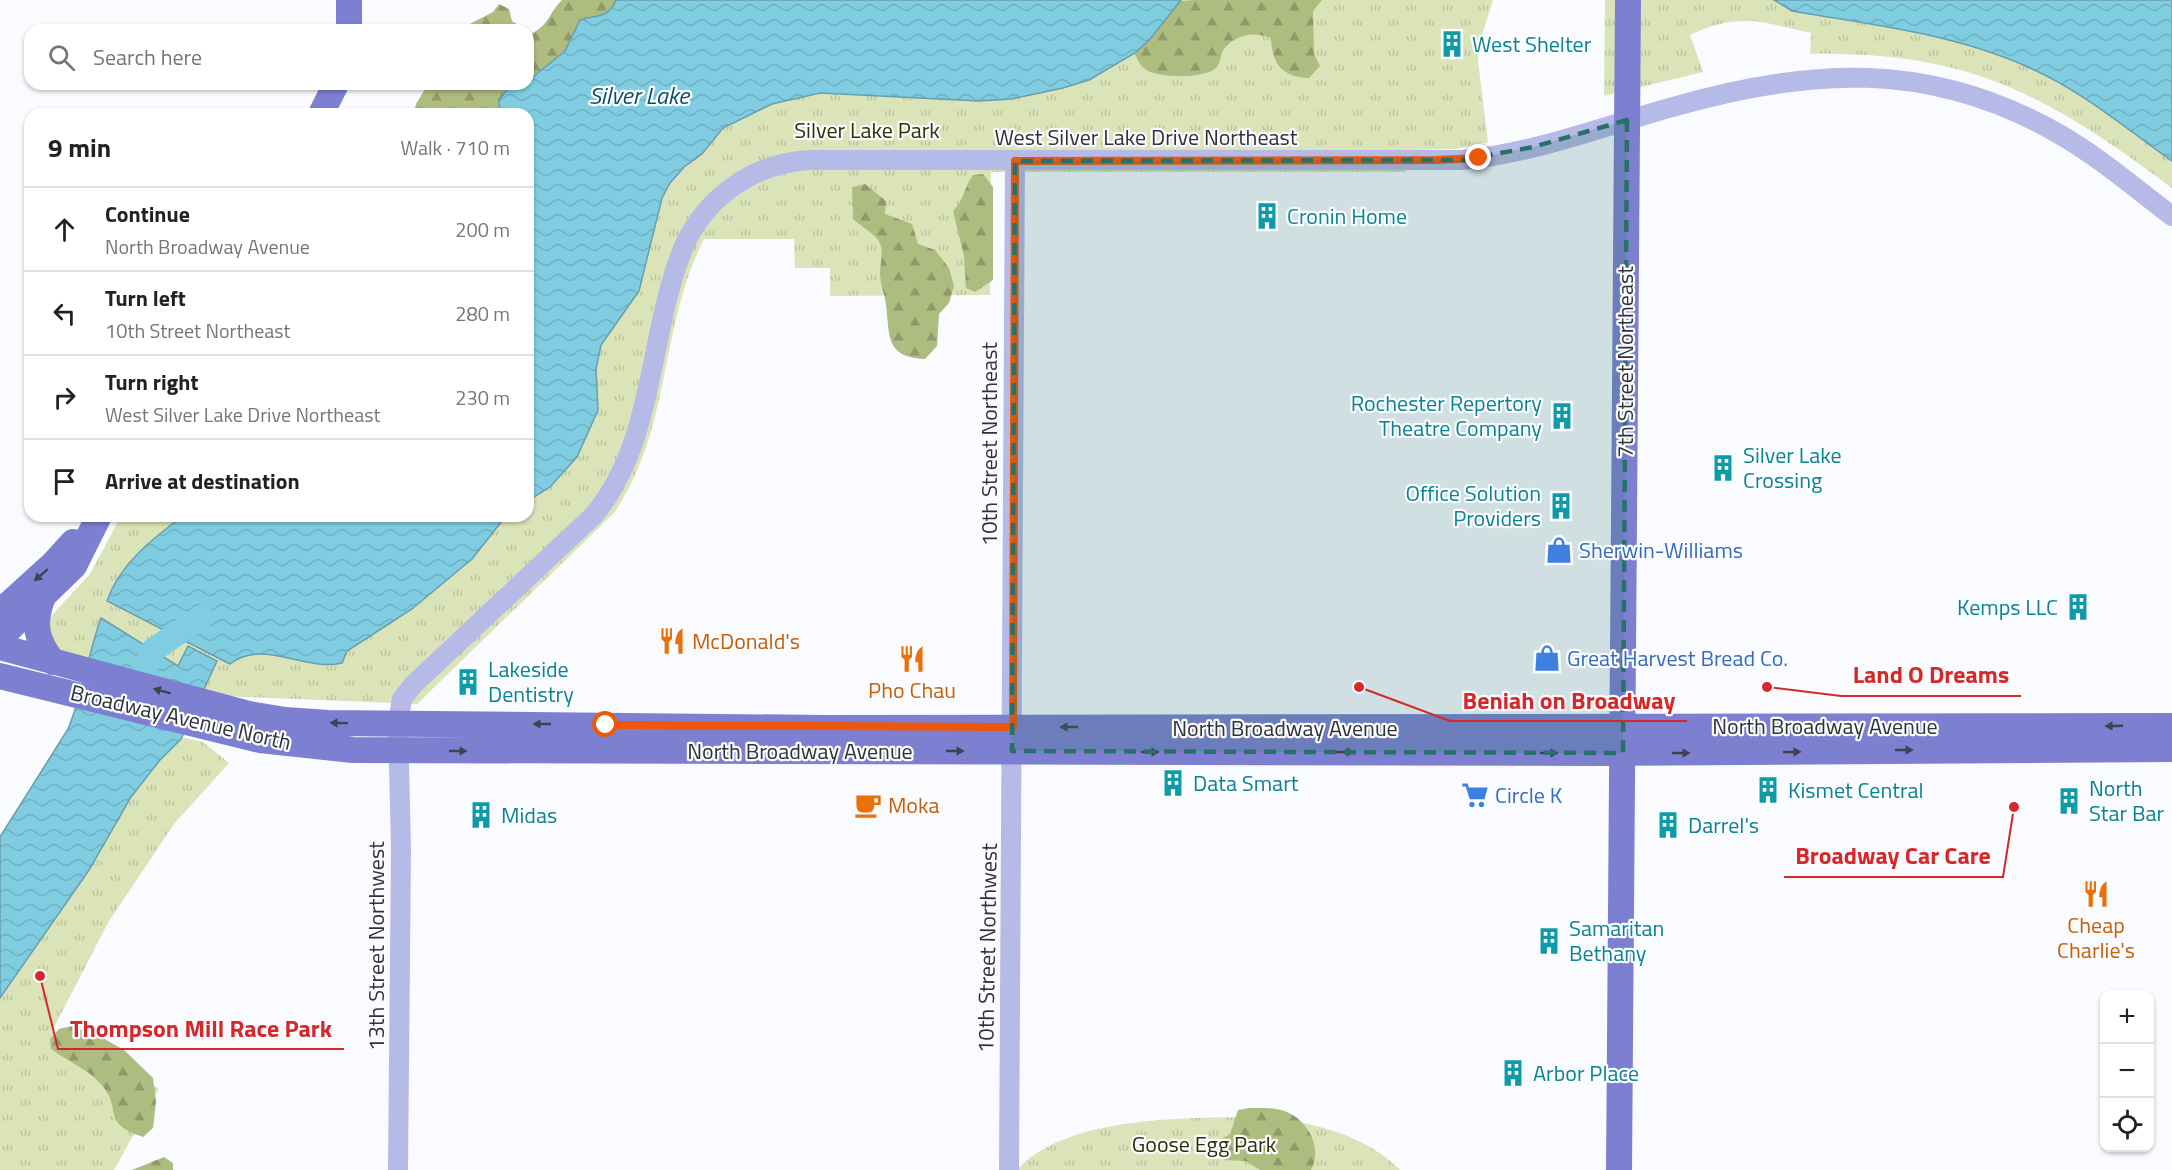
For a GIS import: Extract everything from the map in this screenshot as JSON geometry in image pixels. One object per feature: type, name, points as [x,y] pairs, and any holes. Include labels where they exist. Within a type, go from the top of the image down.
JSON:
[{"type":"main road","points":[[349,24],[350,0]]},
{"type":"main road","name":"7th Street Northeast","points":[[1619,1170],[1628,0]]},
{"type":"main road","points":[[324,108],[333,90]]},
{"type":"main road","points":[[0,612],[53,564],[91,522]]},
{"type":"main road","points":[[0,639],[74,567],[93,522]]},
{"type":"main road","points":[[42,599],[37,614],[37,636],[56,671]]},
{"type":"main road","name":"Broadway Avenue North","points":[[0,647],[56,671],[215,717],[300,746],[399,751]]},
{"type":"main road","name":"Broadway Avenue North","points":[[0,676],[56,671]]},
{"type":"main road","name":"Broadway Avenue North","points":[[215,717],[398,723]]},
{"type":"main road","name":"North Broadway Avenue","points":[[398,723],[1623,753],[2172,749]]},
{"type":"main road","name":"North Broadway Avenue","points":[[399,751],[1013,739],[1401,728],[1435,725],[2172,726]]},
{"type":"street","name":"West Silver Lake Drive Northeast","points":[[398,723],[400,706],[409,689],[594,515],[610,494],[632,446],[682,250],[697,222],[722,194],[761,170],[802,161],[1463,160],[1533,147],[1778,81],[1846,75],[1914,82],[1975,97],[2040,123],[2098,159],[2172,216]]},
{"type":"street","name":"10th Street Northeast","points":[[1013,739],[1015,161]]},
{"type":"street","name":"13th Street Northwest","points":[[398,723],[401,861],[398,1170]]},
{"type":"street","name":"10th Street Northwest","points":[[1008,1170],[1013,739]]},
{"type":"highlighted area","points":[[1627,120],[1623,753],[1012,751],[1015,161],[1463,160],[1533,147]]},
{"type":"green space","points":[[562,0],[638,0],[520,108],[415,108],[424,90],[534,90],[534,32],[545,23]]},
{"type":"green space","name":"Silver Lake Park","points":[[616,0],[1493,0],[1479,45],[1478,61],[1488,142],[1456,149],[1406,150],[1406,172],[991,172],[990,295],[830,296],[830,268],[795,268],[794,239],[704,239],[679,307],[646,447],[633,481],[614,513],[417,704],[221,696],[55,652],[47,626],[52,615],[90,574],[118,522],[534,522],[534,108],[528,108],[528,90],[534,90],[534,78]]},
{"type":"green space","points":[[1322,0],[1313,11],[1314,54],[1320,66],[1309,78],[1285,72],[1276,62],[1271,38],[1252,34],[1240,37],[1229,44],[1223,51],[1217,67],[1204,74],[1173,76],[1145,69],[1132,48],[1169,2]]},
{"type":"green space","points":[[1605,0],[2172,0],[2172,188],[2085,127],[2045,104],[2004,85],[1962,71],[1916,61],[1866,55],[1810,54],[1811,33],[1764,23],[1736,21],[1722,23],[1690,35],[1703,72],[1604,96]]},
{"type":"green space","points":[[499,4],[509,9],[512,21],[516,24],[470,24],[493,12]]},
{"type":"green space","points":[[983,174],[993,187],[993,280],[975,292],[966,288],[964,256],[953,211],[960,203],[973,175]]},
{"type":"green space","points":[[865,184],[886,201],[885,214],[912,224],[918,244],[935,250],[949,268],[954,286],[949,303],[939,314],[937,346],[925,359],[903,354],[892,343],[880,277],[882,252],[880,244],[873,235],[853,219],[852,187]]},
{"type":"green space","points":[[119,723],[203,742],[229,763],[174,824],[109,921],[52,1031],[159,1089],[114,1170],[0,1170],[0,919]]},
{"type":"green space","points":[[71,1026],[101,1037],[124,1050],[153,1078],[156,1102],[153,1128],[143,1137],[121,1126],[116,1120],[107,1092],[95,1078],[51,1049],[50,1039],[59,1029]]},
{"type":"green space","points":[[1249,1108],[1282,1110],[1295,1116],[1301,1122],[1314,1144],[1314,1162],[1311,1170],[1260,1170],[1246,1161],[1224,1160],[1218,1152],[1220,1140],[1230,1134],[1238,1110]]},
{"type":"green space","name":"Goose Egg Park","points":[[1256,1117],[1295,1122],[1333,1131],[1369,1146],[1400,1170],[1017,1170],[1039,1152],[1066,1139],[1096,1129],[1163,1120]]},
{"type":"green space","points":[[164,1157],[173,1163],[173,1170],[132,1170]]},
{"type":"water","name":"Silver Lake","points":[[616,0],[1181,0],[1151,38],[1135,53],[1089,80],[1063,88],[1011,99],[979,101],[820,93],[772,104],[723,128],[702,154],[684,167],[670,183],[662,198],[639,291],[601,345],[596,369],[598,410],[577,457],[550,487],[534,497],[534,108],[500,108],[499,100],[507,90],[534,90],[534,76],[565,51],[580,20],[606,13]]},
{"type":"water","points":[[1774,0],[2172,0],[2172,161],[2104,111],[2068,88],[2003,57],[1975,47],[1919,33],[1792,11]]},
{"type":"water","points":[[175,522],[501,522],[472,559],[412,609],[347,651],[342,663],[328,665],[256,654],[243,657],[230,664],[107,601],[112,588],[128,564]]},
{"type":"water","points":[[101,618],[178,666],[188,646],[217,661],[181,739],[160,760],[131,797],[89,870],[0,998],[0,837],[68,729],[78,702]]},
{"type":"waterway","points":[[140,678],[153,650],[202,617]]},
{"type":"place","name":"West Shelter","points":[[1452,44]]},
{"type":"place","name":"Cronin Home","points":[[1267,216]]},
{"type":"place","name":"Rochester Repertory Theatre Company","points":[[1562,416]]},
{"type":"place","name":"Silver Lake Crossing","points":[[1723,468]]},
{"type":"place","name":"Office Solution Providers","points":[[1561,506]]},
{"type":"place","name":"Sherwin-Williams","points":[[1559,550]]},
{"type":"place","name":"Kemps LLC","points":[[2078,607]]},
{"type":"place","name":"McDonald's","points":[[672,641]]},
{"type":"place","name":"Great Harvest Bread Co.","points":[[1547,658]]},
{"type":"place","name":"Pho Chau","points":[[912,659]]},
{"type":"place","name":"Lakeside Dentistry","points":[[468,682]]},
{"type":"place","name":"Beniah on Broadway","points":[[1359,687]]},
{"type":"place","name":"Land O Dreams","points":[[1767,687]]},
{"type":"place","name":"Data Smart","points":[[1173,783]]},
{"type":"place","name":"Kismet Central","points":[[1768,790]]},
{"type":"place","name":"Circle K","points":[[1475,795]]},
{"type":"place","name":"North Star Bar","points":[[2069,801]]},
{"type":"place","name":"Moka","points":[[868,805]]},
{"type":"place","name":"Broadway Car Care","points":[[2014,807]]},
{"type":"place","name":"Midas","points":[[481,815]]},
{"type":"place","name":"Darrel's","points":[[1668,825]]},
{"type":"place","name":"Cheap Charlie's","points":[[2096,894]]},
{"type":"place","name":"Samaritan Bethany","points":[[1549,941]]},
{"type":"place","name":"Thompson Mill Race Park","points":[[40,976]]},
{"type":"place","name":"Arbor Place","points":[[1513,1073]]},
{"type":"route","points":[[606,725],[825,728],[1013,727],[1015,161],[1463,160],[1479,158]]}]
